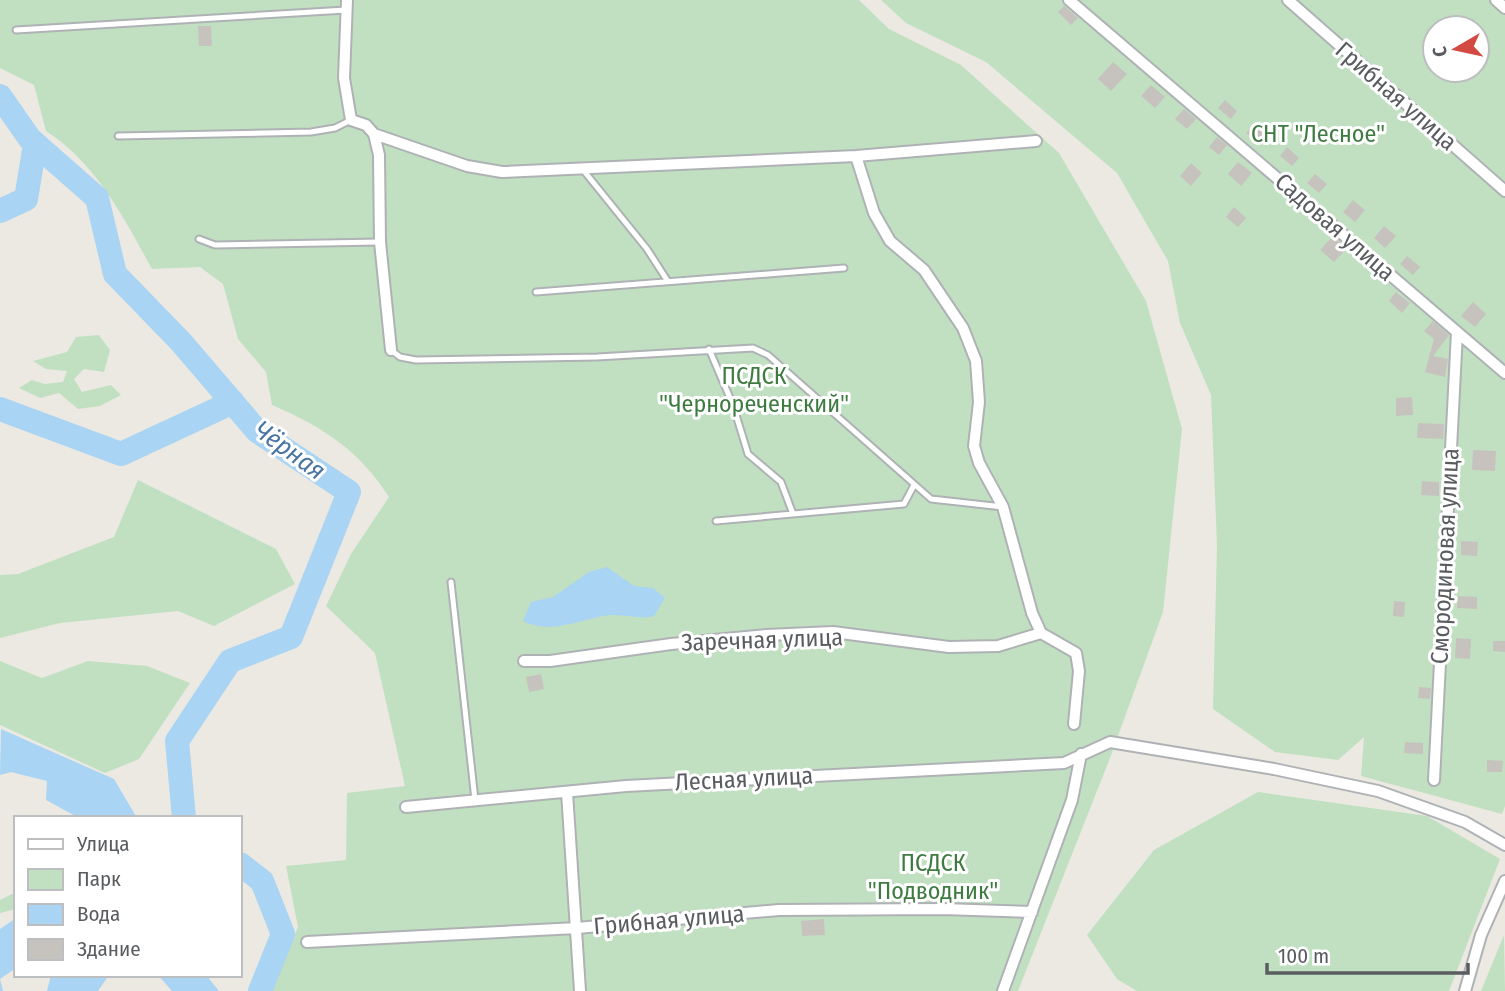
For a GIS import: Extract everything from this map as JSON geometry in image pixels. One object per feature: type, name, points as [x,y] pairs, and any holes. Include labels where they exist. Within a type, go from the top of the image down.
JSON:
[{"type":"street","name":"Садовая улица","points":[[1069,0],[1505,373]]},
{"type":"street","name":"Грибная улица","points":[[1288,0],[1505,191]]},
{"type":"street","points":[[1496,0],[1505,8]]},
{"type":"street","points":[[347,5],[344,78],[351,120],[366,125],[374,134],[467,166],[502,172],[584,171],[856,156],[1037,141]]},
{"type":"street","points":[[374,134],[381,180],[380,242],[391,350]]},
{"type":"street","points":[[856,156],[874,212],[890,241],[924,270],[963,328],[976,361],[978,402],[974,446],[1003,507],[1032,613],[1041,633],[1076,653],[1079,671],[1074,724]]},
{"type":"street","name":"Смородиновая улица","points":[[1434,780],[1457,332]]},
{"type":"street","name":"Заречная улица","points":[[524,661],[550,662],[712,639],[800,633],[833,632],[949,647],[998,646],[1041,633]]},
{"type":"street","name":"Лесная улица","points":[[406,807],[626,786],[1064,763],[1110,742],[1274,769],[1365,788],[1465,822],[1505,845]]},
{"type":"street","points":[[1003,991],[1072,800],[1081,754]]},
{"type":"street","points":[[567,792],[580,991]]},
{"type":"street","points":[[1465,991],[1481,936],[1505,881]]},
{"type":"street","name":"Грибная улица","points":[[307,942],[577,928],[779,910],[943,909],[1032,912]]},
{"type":"lane","points":[[16,30],[347,5]]},
{"type":"lane","points":[[118,136],[311,132],[335,128],[351,120]]},
{"type":"lane","points":[[584,171],[647,249],[667,280]]},
{"type":"lane","points":[[199,239],[215,245],[380,242]]},
{"type":"lane","points":[[536,292],[844,268]]},
{"type":"lane","points":[[391,350],[400,357],[416,360],[597,357],[752,348],[768,355],[931,499],[1003,507]]},
{"type":"lane","points":[[709,349],[733,405],[748,454],[781,482],[793,514]]},
{"type":"lane","points":[[716,521],[904,504],[914,485]]},
{"type":"lane","points":[[451,582],[475,800]]},
{"type":"green space","name":"ПСДСК \"Чернореченский\"","points":[[0,0],[859,0],[889,29],[961,65],[1059,153],[1146,301],[1182,429],[1163,612],[1110,758],[1018,991],[271,991],[298,927],[286,866],[346,860],[347,793],[405,786],[375,653],[326,606],[351,554],[389,497],[352,453],[324,431],[272,405],[266,372],[238,339],[223,284],[200,267],[152,269],[119,211],[94,175],[64,144],[46,131],[34,85],[0,68]]},
{"type":"green space","name":"СНТ \"Лесное\"","points":[[881,0],[1505,0],[1505,806],[1502,814],[1361,776],[1364,737],[1338,760],[1275,752],[1213,709],[1217,545],[1211,395],[1180,323],[1168,261],[1117,173],[986,62],[906,23]]},
{"type":"green space","points":[[99,335],[110,350],[104,372],[84,369],[74,379],[82,392],[111,385],[121,395],[100,406],[78,409],[59,393],[40,398],[19,388],[32,380],[45,384],[63,382],[67,371],[46,369],[33,361],[67,352],[76,337]]},
{"type":"green space","points":[[138,480],[276,549],[295,584],[214,626],[178,611],[60,623],[0,638],[0,575],[18,574],[114,537]]},
{"type":"green space","points":[[0,661],[42,678],[88,661],[147,666],[190,683],[139,759],[105,773],[0,725]]},
{"type":"green space","points":[[1258,792],[1427,816],[1500,859],[1449,991],[1137,991],[1117,979],[1087,935],[1154,850]]},
{"type":"green space","points":[[14,893],[14,910],[0,913],[0,900]]},
{"type":"green space","points":[[1504,935],[1505,991],[1481,991]]},
{"type":"water","points":[[607,567],[634,586],[653,588],[665,598],[654,616],[611,615],[545,627],[523,621],[531,602],[553,597],[589,572]]},
{"type":"water","points":[[1,729],[114,779],[136,816],[75,816],[46,800],[47,781],[11,772],[0,775]]},
{"type":"water","points":[[14,919],[14,969],[0,979],[0,929]]},
{"type":"water","points":[[50,977],[108,977],[98,991],[47,991]]},
{"type":"water","points":[[160,977],[208,977],[219,991],[172,991]]},
{"type":"building","points":[[1064,6],[1078,18],[1071,25],[1058,12]]},
{"type":"building","points":[[198,26],[211,26],[212,46],[199,46]]},
{"type":"building","points":[[1113,62],[1127,74],[1111,91],[1098,79]]},
{"type":"building","points":[[1151,85],[1165,97],[1155,108],[1141,96]]},
{"type":"building","points":[[1225,100],[1237,111],[1231,119],[1218,108]]},
{"type":"building","points":[[1184,109],[1196,119],[1187,129],[1175,119]]},
{"type":"building","points":[[1254,124],[1266,134],[1258,143],[1246,133]]},
{"type":"building","points":[[1217,137],[1227,145],[1219,155],[1209,147]]},
{"type":"building","points":[[1287,147],[1299,158],[1292,166],[1280,156]]},
{"type":"building","points":[[1238,162],[1252,173],[1241,186],[1228,174]]},
{"type":"building","points":[[1191,163],[1202,173],[1191,186],[1180,176]]},
{"type":"building","points":[[1315,174],[1327,184],[1319,193],[1307,183]]},
{"type":"building","points":[[1353,200],[1365,210],[1355,222],[1343,212]]},
{"type":"building","points":[[1234,207],[1246,218],[1238,227],[1226,217]]},
{"type":"building","points":[[1384,226],[1396,236],[1385,248],[1374,238]]},
{"type":"building","points":[[1333,236],[1347,248],[1334,262],[1320,250]]},
{"type":"building","points":[[1407,256],[1420,267],[1413,275],[1400,264]]},
{"type":"building","points":[[1396,292],[1410,303],[1402,313],[1389,301]]},
{"type":"building","points":[[1473,302],[1486,314],[1475,327],[1461,316]]},
{"type":"building","points":[[1433,321],[1449,335],[1433,356],[1448,359],[1445,377],[1425,372],[1434,339],[1424,331]]},
{"type":"building","points":[[1412,397],[1413,415],[1396,416],[1396,398]]},
{"type":"building","points":[[1418,423],[1444,424],[1443,439],[1417,438]]},
{"type":"building","points":[[1473,450],[1496,451],[1495,471],[1472,470]]},
{"type":"building","points":[[1422,481],[1439,482],[1439,496],[1421,495]]},
{"type":"building","points":[[1461,541],[1478,542],[1477,556],[1461,555]]},
{"type":"building","points":[[1458,596],[1477,597],[1477,609],[1457,608]]},
{"type":"building","points":[[1394,601],[1405,602],[1404,617],[1393,616]]},
{"type":"building","points":[[1456,638],[1471,639],[1470,659],[1455,658]]},
{"type":"building","points":[[1493,641],[1505,641],[1505,652],[1493,651]]},
{"type":"building","points":[[541,674],[544,689],[529,692],[526,677]]},
{"type":"building","points":[[1419,687],[1431,688],[1430,699],[1418,698]]},
{"type":"building","points":[[1405,742],[1423,743],[1423,754],[1404,753]]},
{"type":"building","points":[[1487,760],[1503,761],[1502,772],[1487,772]]},
{"type":"building","points":[[824,919],[825,935],[802,936],[801,921]]},
{"type":"waterway","name":"Чёрная","points":[[0,96],[30,139],[97,198],[115,274],[181,342],[257,431],[349,492],[291,637],[230,661],[177,741],[184,816]]},
{"type":"waterway","points":[[0,211],[26,199],[35,144]]},
{"type":"waterway","points":[[0,409],[121,454],[233,402]]},
{"type":"waterway","name":"Чёрная","points":[[242,866],[262,881],[283,934],[260,991]]},
{"type":"park label","name":"ПСДСК \"Подводник\"","points":[[933,877]]}]
